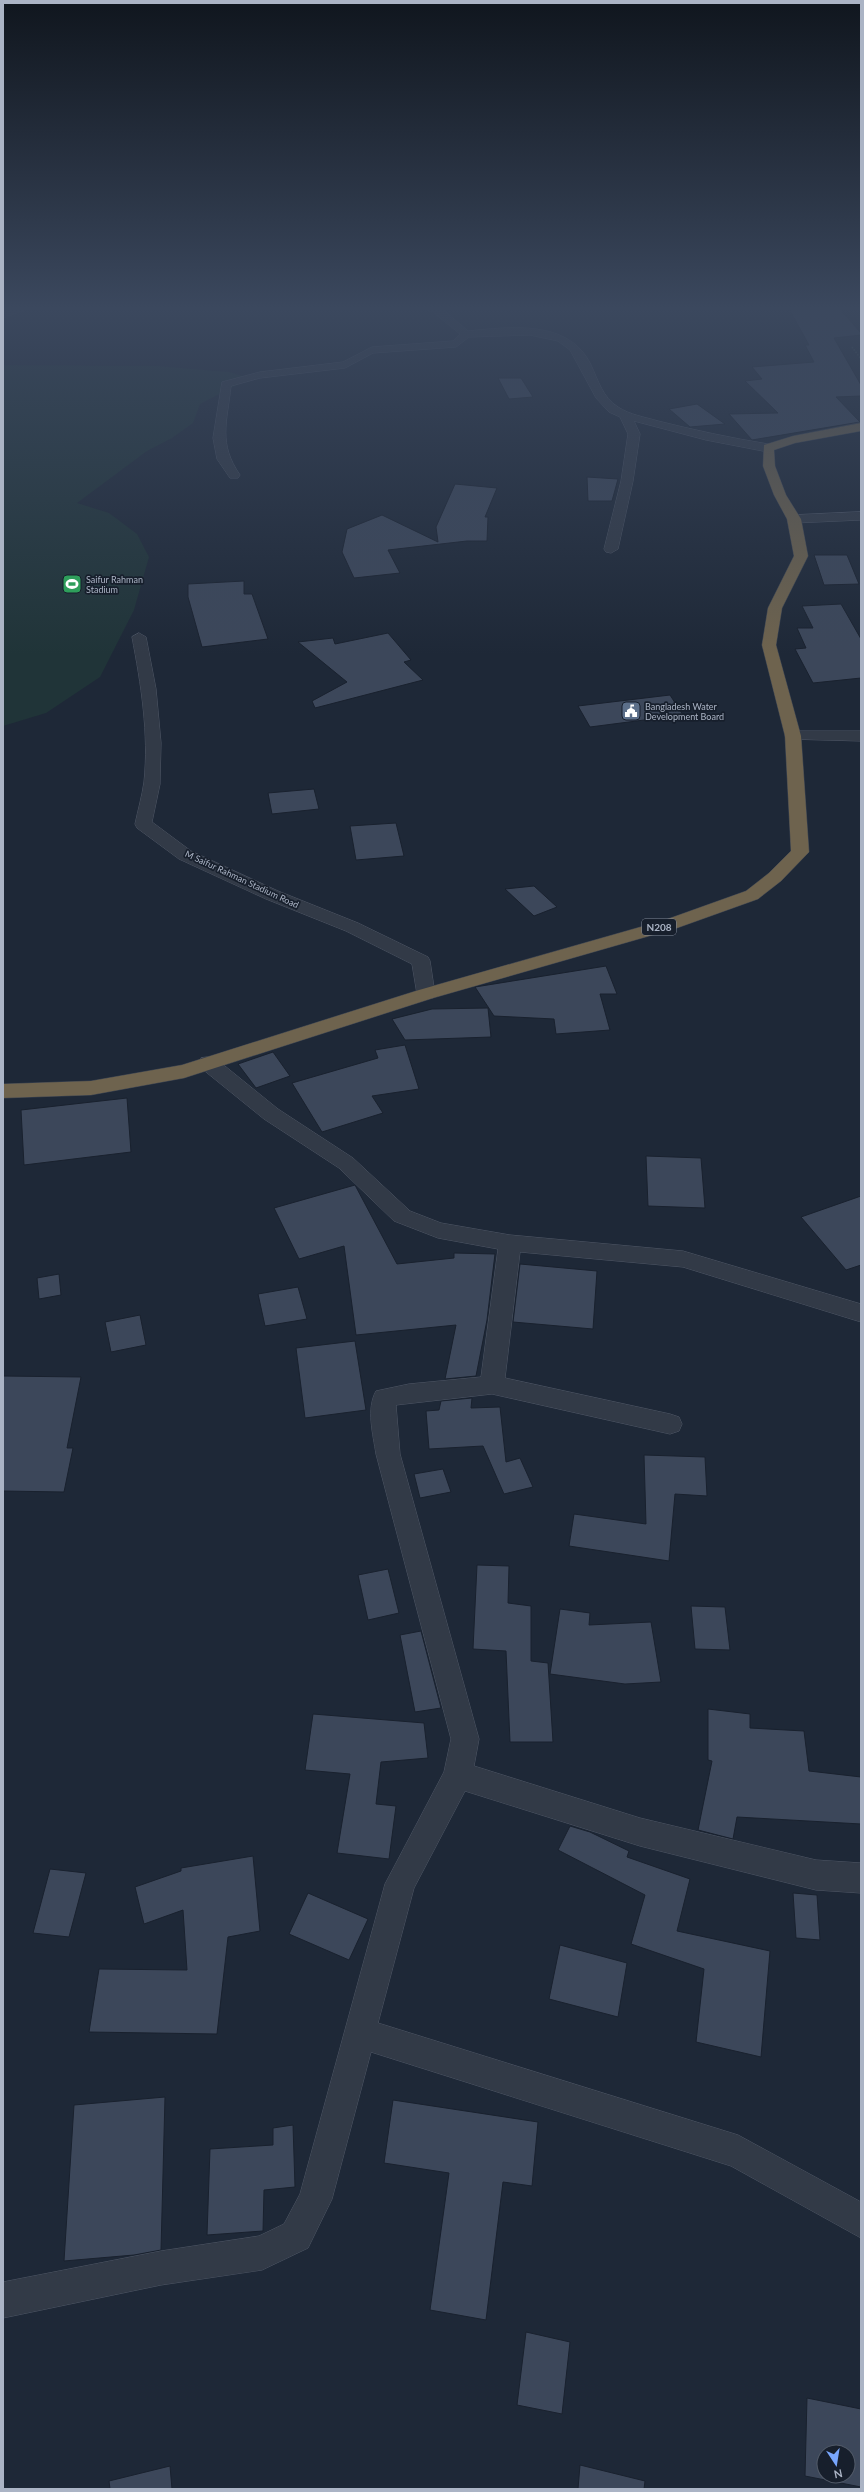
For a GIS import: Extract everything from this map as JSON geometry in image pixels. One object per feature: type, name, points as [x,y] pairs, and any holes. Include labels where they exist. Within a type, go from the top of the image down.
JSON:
[{"type":"highway","points":[[768,448],[792,440],[861,427]]},
{"type":"highway","name":"N208","points":[[3,1091],[91,1088],[184,1071],[426,994],[671,924],[752,895],[776,877],[800,852],[793,736],[769,645],[775,608],[801,556],[794,519],[777,488],[769,466],[768,448]]},
{"type":"street","points":[[221,423],[219,438],[223,459],[234,475]]},
{"type":"street","points":[[611,549],[627,481],[634,434],[629,423]]},
{"type":"street","points":[[658,423],[704,436],[768,448]]},
{"type":"street","points":[[794,519],[861,516]]},
{"type":"street","name":"M Saifur Rahman Stadium Road","points":[[138,637],[145,665],[152,722],[152,779],[143,824],[186,854],[272,895],[352,926],[421,962],[426,994]]},
{"type":"street","points":[[793,736],[861,736]]},
{"type":"street","points":[[208,1063],[271,1114],[346,1163],[402,1216],[438,1230],[510,1243],[683,1259],[861,1313]]},
{"type":"street","points":[[492,1385],[510,1243]]},
{"type":"street","points":[[3,2300],[162,2268],[262,2253],[296,2236],[315,2199],[400,1884],[458,1776],[465,1739],[388,1454],[383,1416],[384,1398],[409,1393],[492,1385],[670,1424]]},
{"type":"street","points":[[458,1776],[640,1832],[816,1875],[861,1878]]},
{"type":"street","points":[[360,2033],[738,2152],[861,2221]]},
{"type":"green space","name":"Saifur Rahman Stadium","points":[[3,423],[193,423],[172,438],[147,451],[77,503],[109,513],[137,534],[149,557],[134,610],[100,677],[46,713],[3,726]]},
{"type":"building","points":[[686,423],[725,424],[690,427]]},
{"type":"building","points":[[737,423],[852,423],[752,440]]},
{"type":"building","points":[[587,477],[618,479],[612,501],[588,501]]},
{"type":"building","points":[[455,484],[497,488],[485,517],[488,517],[487,541],[467,541],[388,550],[400,573],[354,578],[342,552],[347,529],[382,515],[438,542],[436,527]]},
{"type":"building","points":[[814,555],[847,555],[859,584],[824,585]]},
{"type":"building","points":[[244,581],[244,594],[252,594],[268,639],[202,647],[188,597],[188,584]]},
{"type":"building","points":[[841,604],[861,639],[861,678],[813,683],[795,649],[806,648],[797,628],[813,628],[802,606]]},
{"type":"building","points":[[388,633],[411,660],[404,662],[423,680],[315,708],[312,701],[347,682],[298,642],[333,638],[335,644]]},
{"type":"building","name":"Bangladesh Water Development Board","points":[[670,695],[683,715],[590,727],[578,706]]},
{"type":"building","points":[[314,789],[319,809],[272,814],[268,793]]},
{"type":"building","points":[[396,823],[404,856],[356,860],[350,826]]},
{"type":"building","points":[[534,886],[557,907],[534,916],[505,889]]},
{"type":"building","points":[[606,966],[617,994],[600,994],[610,1030],[556,1034],[554,1019],[494,1016],[475,987]]},
{"type":"building","points":[[488,1008],[491,1037],[405,1040],[392,1019],[432,1009]]},
{"type":"building","points":[[405,1045],[419,1089],[372,1096],[383,1113],[322,1132],[292,1083],[378,1058],[375,1050]]},
{"type":"building","points":[[273,1052],[290,1076],[256,1088],[238,1064]]},
{"type":"building","points":[[127,1098],[131,1152],[24,1165],[21,1110]]},
{"type":"building","points":[[646,1156],[701,1158],[705,1208],[648,1206]]},
{"type":"building","points":[[355,1185],[397,1264],[454,1258],[454,1253],[495,1254],[487,1320],[476,1376],[445,1379],[456,1325],[356,1335],[344,1246],[299,1259],[274,1208]]},
{"type":"building","points":[[861,1196],[861,1265],[846,1270],[801,1217]]},
{"type":"building","points":[[520,1264],[597,1271],[593,1329],[513,1322]]},
{"type":"building","points":[[59,1274],[61,1295],[39,1299],[37,1278]]},
{"type":"building","points":[[298,1287],[307,1319],[265,1326],[258,1294]]},
{"type":"building","points":[[140,1315],[146,1345],[111,1352],[105,1322]]},
{"type":"building","points":[[355,1341],[366,1410],[305,1418],[296,1348]]},
{"type":"building","points":[[3,1376],[81,1377],[67,1448],[73,1448],[64,1492],[3,1491]]},
{"type":"building","points":[[472,1398],[471,1408],[500,1407],[506,1462],[520,1458],[533,1487],[504,1494],[483,1446],[429,1449],[426,1411],[439,1410],[441,1401]]},
{"type":"building","points":[[644,1455],[705,1457],[707,1496],[675,1494],[669,1561],[569,1546],[574,1514],[646,1524]]},
{"type":"building","points":[[443,1469],[451,1492],[420,1498],[414,1474]]},
{"type":"building","points":[[477,1565],[509,1566],[508,1603],[531,1606],[531,1661],[548,1663],[553,1742],[510,1742],[506,1651],[473,1649]]},
{"type":"building","points":[[388,1569],[399,1613],[368,1620],[358,1575]]},
{"type":"building","points":[[691,1606],[725,1607],[730,1650],[695,1649]]},
{"type":"building","points":[[560,1609],[590,1613],[589,1625],[651,1622],[661,1682],[625,1684],[550,1674]]},
{"type":"building","points":[[421,1631],[441,1708],[415,1712],[400,1635]]},
{"type":"building","points":[[708,1709],[750,1714],[750,1728],[804,1731],[809,1771],[861,1777],[861,1824],[737,1817],[733,1839],[698,1830],[712,1761],[708,1760]]},
{"type":"building","points":[[313,1714],[424,1723],[428,1758],[381,1762],[376,1804],[396,1806],[389,1859],[337,1853],[350,1774],[305,1770]]},
{"type":"building","points":[[570,1826],[590,1832],[629,1851],[627,1857],[690,1879],[677,1931],[770,1951],[761,2057],[696,2042],[704,1969],[631,1944],[645,1895],[558,1850]]},
{"type":"building","points":[[253,1856],[260,1931],[228,1937],[217,2034],[89,2032],[99,1969],[187,1970],[183,1910],[144,1924],[135,1887],[181,1871],[181,1868]]},
{"type":"building","points":[[50,1869],[86,1873],[69,1937],[33,1933]]},
{"type":"building","points":[[308,1893],[368,1919],[349,1960],[289,1934]]},
{"type":"building","points":[[793,1893],[817,1895],[820,1940],[796,1938]]},
{"type":"building","points":[[560,1945],[627,1963],[618,2017],[549,1999]]},
{"type":"building","points":[[165,2097],[161,2250],[134,2255],[64,2261],[74,2105]]},
{"type":"building","points":[[393,2100],[538,2122],[532,2186],[503,2182],[486,2320],[430,2310],[449,2173],[384,2163]]},
{"type":"building","points":[[293,2125],[295,2187],[264,2190],[263,2231],[207,2235],[210,2149],[273,2145],[273,2128]]},
{"type":"building","points":[[526,2332],[570,2342],[562,2414],[517,2405]]},
{"type":"building","points":[[807,2398],[861,2409],[861,2487],[846,2484],[856,2484],[856,2444],[816,2444],[816,2478],[805,2476]]},
{"type":"building","points":[[580,2465],[645,2481],[644,2489],[578,2489]]},
{"type":"building","points":[[170,2466],[172,2489],[110,2489],[109,2481]]},
{"type":"place","name":"Saifur Rahman Stadium","points":[[72,584]]},
{"type":"place","name":"Bangladesh Water Development Board","points":[[631,711]]}]
